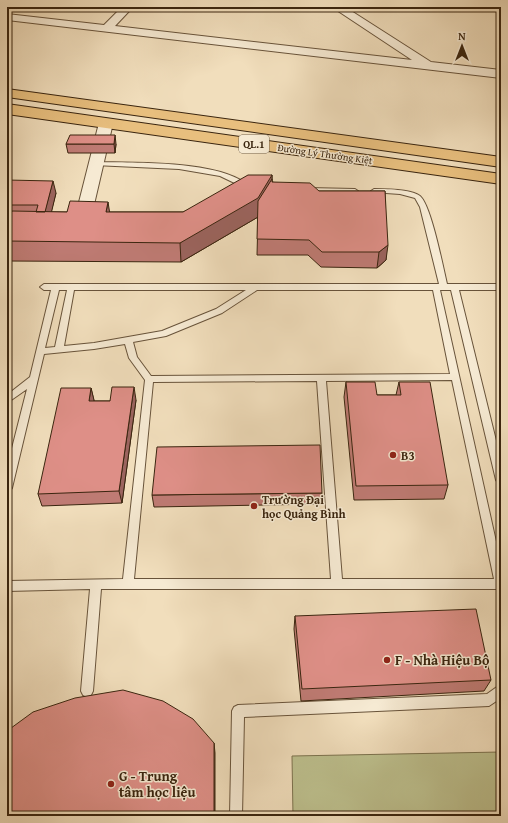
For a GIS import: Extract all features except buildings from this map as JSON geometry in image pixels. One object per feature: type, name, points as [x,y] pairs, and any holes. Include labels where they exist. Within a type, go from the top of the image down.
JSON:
[{"type":"main road","name":"Đường Lý Thường Kiệt","points":[[7,93],[501,162]]},
{"type":"main road","name":"Đường Lý Thường Kiệt","points":[[7,109],[501,179]]},
{"type":"main road","points":[[278,147],[288,132]]},
{"type":"street","points":[[8,18],[20,7]]},
{"type":"street","points":[[106,29],[128,7]]},
{"type":"street","points":[[337,7],[429,66]]},
{"type":"street","points":[[494,7],[501,10]]},
{"type":"street","points":[[8,18],[501,74]]},
{"type":"street","points":[[81,227],[106,123]]},
{"type":"lane","points":[[96,164],[179,167],[222,174],[251,189],[258,189]]},
{"type":"lane","points":[[7,586],[96,584],[500,584],[454,377],[440,287],[424,207],[418,196],[400,192],[301,190]]},
{"type":"lane","points":[[44,287],[501,287]]},
{"type":"lane","points":[[7,488],[56,287]]},
{"type":"lane","points":[[59,349],[71,287]]},
{"type":"lane","points":[[41,351],[94,346],[163,334],[219,311],[255,287]]},
{"type":"lane","points":[[454,287],[501,480]]},
{"type":"lane","points":[[128,340],[133,358],[149,379],[128,584]]},
{"type":"lane","points":[[149,379],[454,377]]},
{"type":"lane","points":[[7,400],[34,378]]},
{"type":"lane","points":[[321,378],[337,584]]},
{"type":"lane","points":[[87,691],[96,584]]},
{"type":"lane","points":[[236,816],[238,711],[489,700],[501,690]]},
{"type":"green space","points":[[501,752],[501,816],[293,816],[292,756]]},
{"type":"place","name":"B3","points":[[393,455]]},
{"type":"place","name":"Trường Đại học Quảng Bình","points":[[254,506]]},
{"type":"place","name":"F - Nhà Hiệu Bộ","points":[[387,660]]},
{"type":"place","name":"G - Trung tâm học liệu","points":[[111,784]]}]
